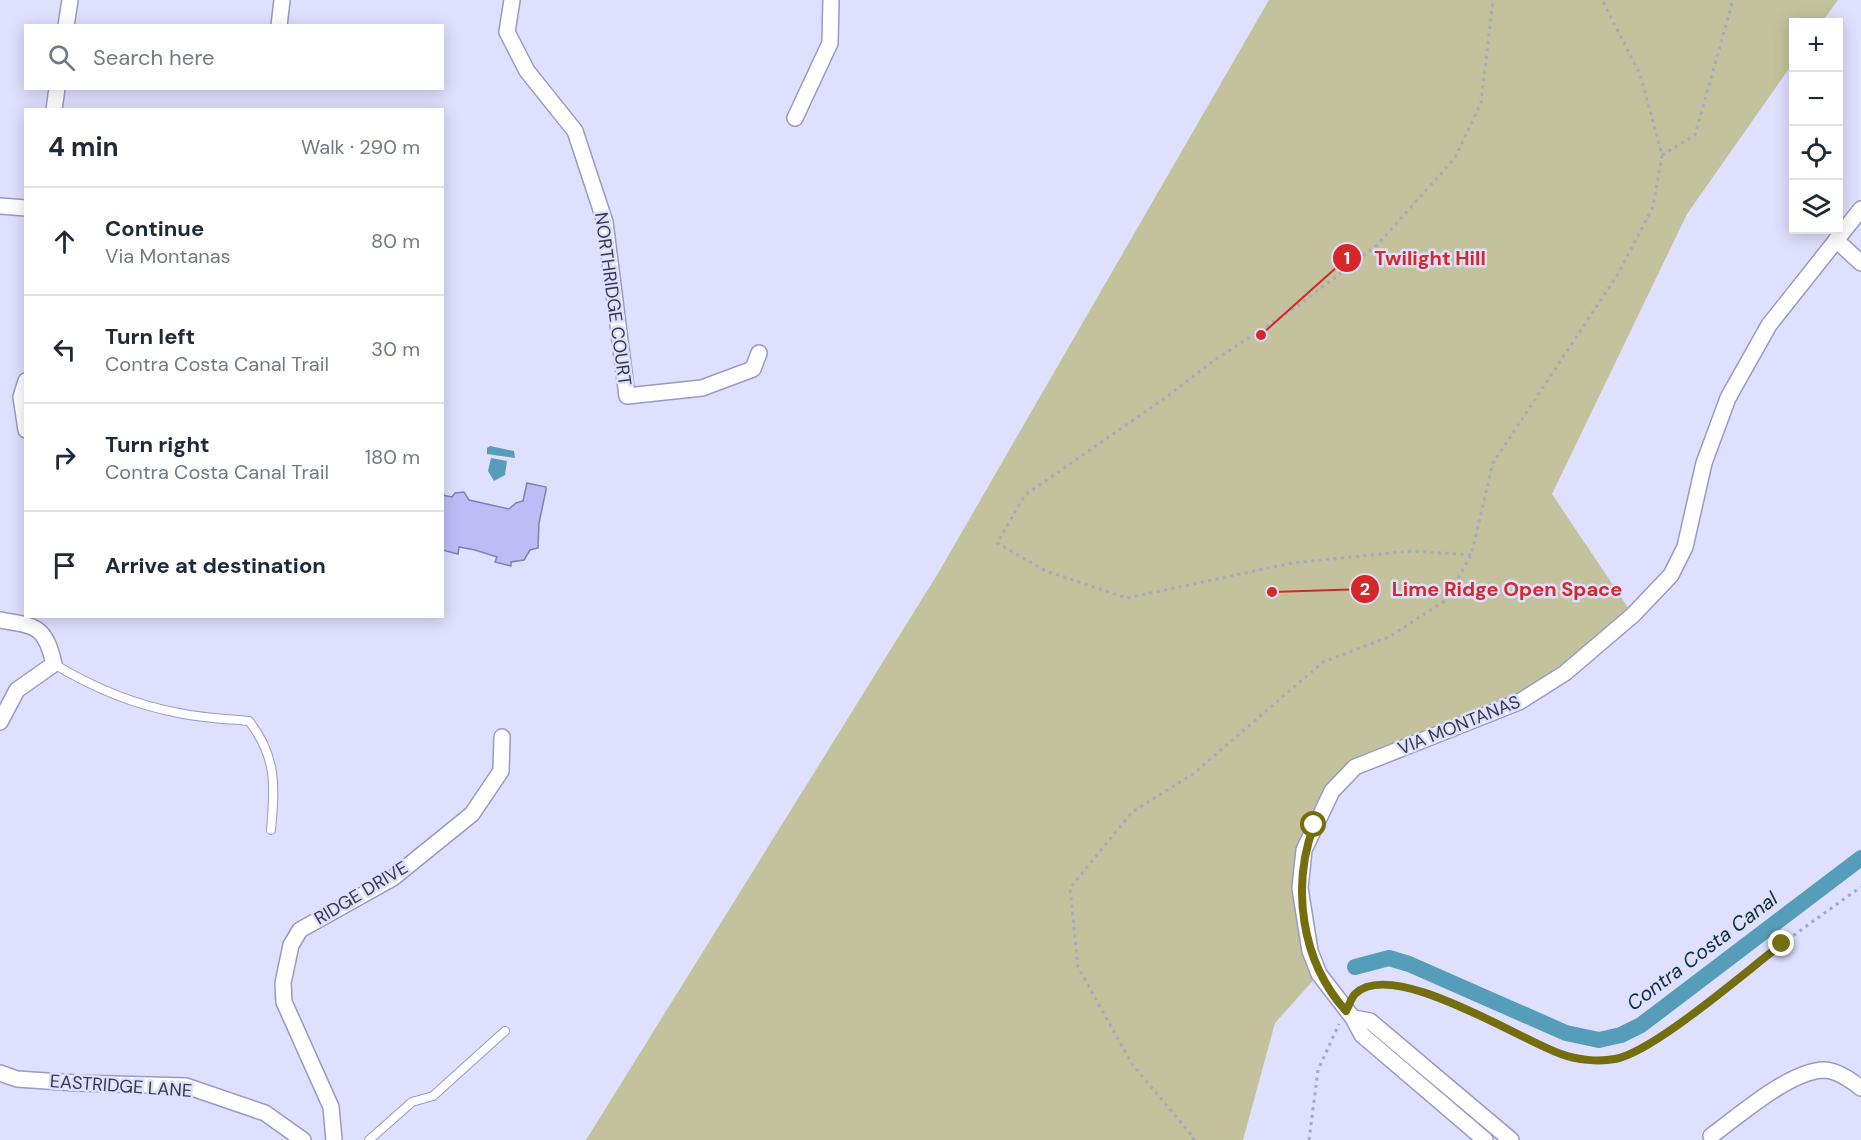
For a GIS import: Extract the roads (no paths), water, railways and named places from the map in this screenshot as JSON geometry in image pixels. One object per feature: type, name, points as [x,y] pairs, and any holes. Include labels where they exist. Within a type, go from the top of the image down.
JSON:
[{"type":"street","points":[[66,24],[70,0]]},
{"type":"street","points":[[279,24],[282,0]]},
{"type":"street","name":"NORTHRIDGE COURT","points":[[512,0],[507,32],[527,71],[575,131],[605,222],[627,396],[702,388],[753,369],[759,353]]},
{"type":"street","points":[[795,118],[830,44],[831,0]]},
{"type":"street","points":[[54,108],[57,90]]},
{"type":"street","points":[[0,206],[24,208]]},
{"type":"street","name":"VIA MONTANAS","points":[[1485,1140],[1362,1035],[1319,974],[1311,951],[1300,888],[1304,850],[1332,791],[1355,766],[1528,696],[1565,673],[1625,622],[1671,575],[1685,547],[1704,462],[1728,398],[1769,325],[1861,208]]},
{"type":"street","points":[[1836,240],[1861,263]]},
{"type":"street","points":[[24,387],[21,397],[24,417]]},
{"type":"street","points":[[0,620],[31,625],[48,639],[54,664],[17,690],[0,722]]},
{"type":"street","name":"RIDGE DRIVE","points":[[334,1140],[331,1107],[284,1002],[282,983],[291,945],[300,930],[393,878],[472,814],[501,771],[502,737]]},
{"type":"street","points":[[1346,1010],[1371,1021],[1511,1140]]},
{"type":"street","points":[[1711,1136],[1794,1079],[1825,1070],[1852,1080],[1861,1088]]},
{"type":"street","name":"EASTRIDGE LANE","points":[[0,1073],[17,1078],[76,1083],[186,1086],[265,1113],[303,1140]]},
{"type":"lane","points":[[54,664],[87,684],[145,704],[179,713],[249,721],[265,742],[272,769],[274,799],[271,830]]},
{"type":"lane","points":[[369,1140],[412,1102],[433,1096],[505,1031]]},
{"type":"water","points":[[490,446],[514,451],[515,458],[487,454],[487,448]]},
{"type":"water","points":[[491,458],[507,461],[505,475],[494,481],[488,471]]},
{"type":"waterway","name":"Contra Costa Canal","points":[[1355,967],[1389,958],[1409,964],[1566,1033],[1599,1040],[1621,1035],[1641,1025],[1861,858]]},
{"type":"place","name":"Twilight Hill","points":[[1261,335]]},
{"type":"place","name":"Lime Ridge Open Space","points":[[1272,592]]}]
